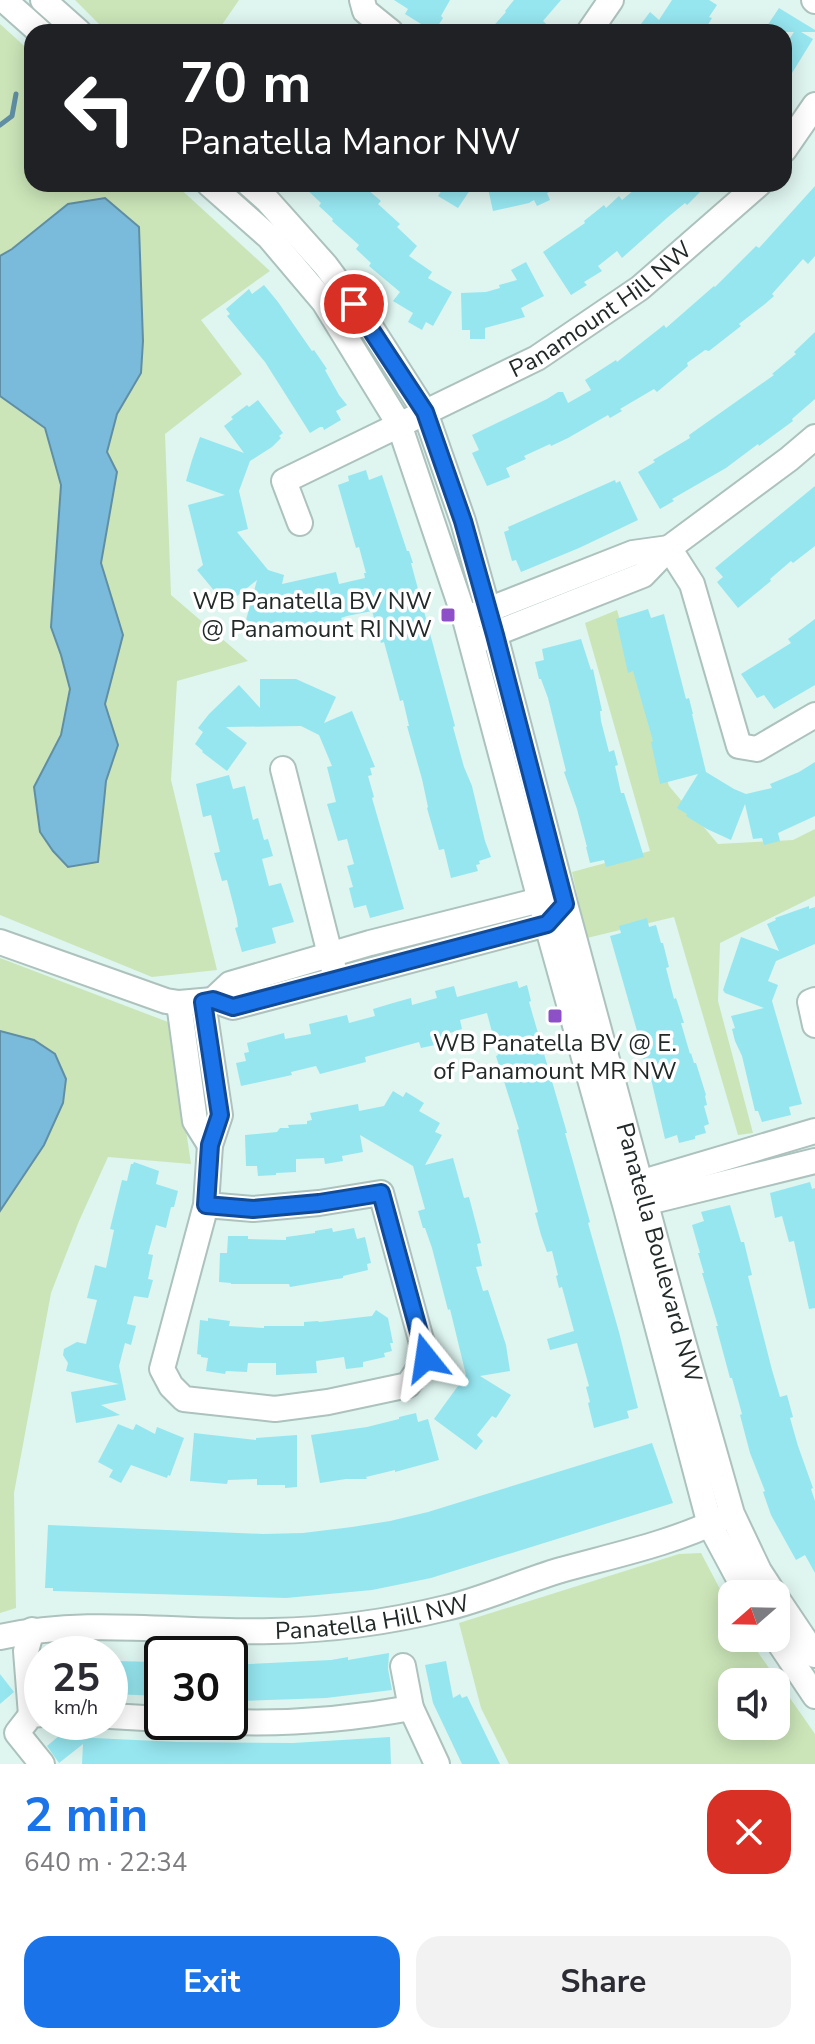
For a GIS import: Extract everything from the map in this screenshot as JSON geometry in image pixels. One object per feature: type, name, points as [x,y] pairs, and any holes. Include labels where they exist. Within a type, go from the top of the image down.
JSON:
[{"type":"street","points":[[4,0],[31,24]]},
{"type":"street","points":[[43,0],[70,24]]},
{"type":"street","points":[[362,0],[365,11],[381,24]]},
{"type":"street","points":[[594,24],[611,0]]},
{"type":"street","points":[[792,138],[815,105]]},
{"type":"street","name":"Panatella Boulevard NW","points":[[218,192],[269,237],[324,302],[399,424],[475,624]]},
{"type":"street","name":"Panatella Boulevard NW","points":[[258,192],[326,266],[368,323],[425,412],[463,521],[475,624],[540,900],[682,1338],[732,1514],[765,1580]]},
{"type":"street","name":"Panamount Hill NW","points":[[300,523],[284,481],[537,358],[640,288],[750,192]]},
{"type":"street","points":[[475,624],[495,635],[643,575],[669,548],[815,437]]},
{"type":"street","points":[[475,624],[633,553],[669,548]]},
{"type":"street","points":[[669,548],[692,584],[739,746],[757,749],[815,715]]},
{"type":"street","name":"Panatella Boulevard NW","points":[[495,635],[565,904],[710,1525],[739,1580]]},
{"type":"street","points":[[283,769],[337,980]]},
{"type":"street","points":[[198,1002],[230,984],[370,943],[540,900],[565,904]]},
{"type":"street","points":[[0,942],[166,1001],[233,1007],[547,924],[565,904]]},
{"type":"street","points":[[815,1000],[810,1002],[815,1025]]},
{"type":"street","points":[[198,1002],[195,1121],[210,1145],[206,1205],[162,1369],[171,1386],[184,1399],[275,1409],[328,1402],[408,1385],[426,1358],[381,1193],[253,1209],[206,1205]]},
{"type":"street","points":[[634,1195],[815,1131]]},
{"type":"street","points":[[634,1195],[815,1161]]},
{"type":"street","name":"Panatella Hill NW","points":[[0,1637],[32,1630],[83,1627],[270,1632],[395,1619],[449,1607],[631,1551],[710,1525],[732,1514]]},
{"type":"street","name":"Panatella Boulevard NW","points":[[790,1618],[815,1655]]},
{"type":"street","points":[[32,1630],[35,1636]]},
{"type":"street","points":[[32,1630],[26,1651],[23,1725],[42,1764]]},
{"type":"street","points":[[785,1652],[815,1696]]},
{"type":"street","points":[[403,1666],[411,1708],[437,1764]]},
{"type":"street","points":[[248,1723],[360,1717],[411,1708]]},
{"type":"green space","points":[[75,0],[239,0],[222,24],[99,24]]},
{"type":"green space","points":[[0,24],[24,46],[24,192],[184,192],[270,271],[201,320],[242,374],[165,434],[171,595],[248,661],[177,681],[171,780],[217,970],[152,977],[0,915]]},
{"type":"green space","points":[[617,610],[669,786],[718,844],[793,840],[815,829],[815,896],[720,943],[718,1001],[753,1133],[738,1135],[674,917],[587,938],[572,872],[650,851],[585,623]]},
{"type":"green space","points":[[0,958],[168,1022],[191,1164],[108,1157],[79,1221],[51,1293],[14,1493],[16,1608],[0,1613]]},
{"type":"green space","points":[[701,1553],[718,1585],[718,1652],[758,1652],[769,1668],[718,1668],[718,1740],[790,1740],[790,1698],[815,1734],[815,1764],[509,1764],[481,1708],[459,1623],[679,1554]]},
{"type":"water","points":[[105,198],[139,227],[143,341],[141,373],[117,414],[107,452],[117,472],[101,563],[123,635],[105,704],[118,745],[106,781],[98,862],[68,867],[40,832],[34,787],[61,735],[70,689],[51,627],[61,485],[45,428],[0,396],[0,256],[68,204]]},
{"type":"water","points":[[0,1031],[34,1040],[55,1054],[66,1079],[63,1103],[44,1145],[0,1211]]},
{"type":"building","points":[[394,0],[450,0],[439,24],[421,24],[405,14],[408,9]]},
{"type":"building","points":[[514,0],[561,0],[543,21],[546,24],[495,24]]},
{"type":"building","points":[[672,0],[709,0],[717,5],[708,24],[641,24],[650,12],[659,20]]},
{"type":"building","points":[[779,8],[815,30],[801,32],[813,39],[792,73],[792,24],[768,24]]},
{"type":"building","points":[[815,186],[815,256],[808,264],[803,259],[772,294],[774,296],[709,351],[705,350],[687,363],[688,366],[657,392],[654,389],[610,418],[608,415],[568,438],[524,456],[526,459],[506,468],[510,477],[487,486],[472,453],[479,450],[472,435],[558,392],[563,392],[568,403],[591,390],[585,380],[617,362],[664,325],[666,328],[715,287],[756,246],[759,248]]},
{"type":"building","points":[[309,192],[370,192],[381,201],[378,204],[400,224],[397,227],[417,246],[409,256],[432,272],[428,278],[452,292],[433,326],[426,322],[422,330],[408,322],[413,313],[393,301],[400,292],[369,266],[371,263],[356,249],[359,245],[332,221],[319,206],[321,203]]},
{"type":"building","points":[[441,192],[469,192],[458,208],[438,196]]},
{"type":"building","points":[[489,192],[549,192],[550,200],[537,206],[534,200],[493,211]]},
{"type":"building","points":[[632,192],[700,192],[622,258],[617,251],[598,266],[602,271],[571,295],[543,252],[585,223],[604,205],[606,208],[619,196],[622,200]]},
{"type":"building","points":[[526,262],[544,296],[521,308],[525,317],[485,328],[485,339],[470,339],[470,330],[462,330],[461,293],[486,292],[517,280],[511,270]]},
{"type":"building","points":[[264,285],[314,350],[347,405],[336,411],[341,420],[324,430],[320,427],[310,433],[265,362],[227,316],[230,314],[226,309],[249,289],[252,294]]},
{"type":"building","points":[[815,332],[815,399],[793,421],[759,446],[660,509],[638,472],[690,438],[689,435],[774,375]]},
{"type":"building","points":[[258,400],[283,433],[272,447],[250,461],[239,491],[248,529],[237,532],[268,570],[284,575],[282,584],[336,572],[339,584],[365,578],[359,547],[356,548],[338,485],[349,481],[348,476],[366,470],[369,480],[382,475],[413,563],[453,727],[491,857],[479,861],[480,864],[476,865],[478,871],[451,878],[444,849],[439,850],[403,700],[400,701],[372,611],[322,625],[291,629],[289,634],[246,620],[257,580],[226,605],[197,570],[203,565],[188,505],[225,495],[186,481],[200,437],[244,453],[224,426],[233,419],[231,417]]},
{"type":"building","points":[[615,480],[616,483],[620,481],[638,520],[521,572],[516,560],[512,561],[504,532],[509,530],[508,527]]},
{"type":"building","points":[[815,486],[815,546],[793,563],[791,561],[738,608],[717,582],[723,577],[715,568]]},
{"type":"building","points":[[648,609],[651,618],[664,614],[686,699],[689,698],[706,772],[746,794],[772,788],[770,784],[815,762],[815,816],[778,833],[780,841],[764,845],[762,838],[753,839],[745,804],[731,840],[686,816],[677,808],[698,774],[660,784],[653,741],[633,671],[628,673],[616,619]]},
{"type":"building","points":[[815,619],[815,685],[774,709],[764,695],[757,698],[741,674],[791,643],[788,639]]},
{"type":"building","points":[[581,639],[593,669],[609,752],[614,750],[621,793],[624,793],[644,857],[606,867],[604,860],[590,863],[564,772],[548,698],[535,662],[544,660],[542,649]]},
{"type":"building","points":[[260,679],[296,679],[336,697],[324,723],[352,711],[375,767],[370,768],[372,775],[368,776],[372,798],[404,909],[370,918],[366,905],[354,908],[349,888],[353,887],[347,866],[354,864],[347,839],[338,841],[327,804],[336,802],[327,767],[332,766],[319,735],[301,726],[226,727],[247,743],[227,771],[195,744],[203,732],[198,728],[239,685],[260,708]]},
{"type":"building","points":[[229,775],[233,789],[245,786],[253,820],[258,818],[264,840],[268,839],[273,856],[262,859],[269,886],[281,883],[294,922],[272,928],[276,943],[242,952],[227,880],[222,881],[214,853],[220,852],[211,815],[203,817],[196,784]]},
{"type":"building","points":[[809,906],[809,909],[815,907],[815,944],[776,961],[768,981],[778,985],[772,1001],[802,1104],[789,1107],[791,1115],[762,1122],[758,1111],[755,1111],[731,1016],[764,1008],[723,990],[741,937],[779,951],[767,924]]},
{"type":"building","points":[[647,918],[649,927],[656,925],[663,943],[674,999],[706,1095],[707,1105],[704,1106],[709,1124],[704,1126],[706,1133],[679,1143],[677,1135],[665,1139],[610,936],[621,933],[619,926]]},
{"type":"building","points":[[517,981],[519,988],[527,985],[638,1408],[627,1411],[629,1418],[594,1428],[586,1387],[589,1386],[577,1343],[550,1350],[547,1339],[574,1331],[562,1287],[559,1288],[552,1251],[547,1252],[541,1235],[519,1129],[496,1056],[487,1013],[460,1020],[462,1029],[450,1033],[451,1038],[434,1042],[435,1045],[421,1048],[419,1042],[365,1057],[366,1062],[320,1074],[316,1066],[291,1072],[292,1075],[241,1086],[236,1063],[246,1061],[244,1053],[249,1052],[247,1043],[284,1033],[285,1039],[311,1034],[309,1024],[347,1015],[349,1023],[375,1016],[373,1009],[393,1003],[411,998],[412,1005],[437,998],[435,991],[454,986],[457,997]]},
{"type":"building","points":[[393,1091],[403,1097],[406,1092],[424,1103],[419,1111],[440,1123],[435,1132],[442,1135],[425,1165],[453,1158],[464,1198],[469,1197],[481,1243],[477,1244],[482,1266],[476,1267],[483,1291],[488,1290],[506,1345],[510,1371],[480,1376],[511,1395],[496,1418],[492,1416],[477,1435],[483,1441],[476,1450],[434,1419],[466,1375],[450,1309],[418,1211],[425,1209],[413,1166],[360,1135],[363,1152],[342,1156],[343,1161],[325,1164],[324,1158],[296,1159],[296,1172],[258,1176],[257,1166],[246,1166],[245,1135],[277,1132],[280,1128],[289,1128],[288,1125],[307,1124],[312,1120],[310,1113],[358,1104],[359,1111],[384,1106]]},
{"type":"building","points":[[134,1162],[159,1171],[156,1184],[178,1191],[166,1228],[156,1225],[148,1254],[153,1255],[148,1279],[153,1280],[148,1298],[134,1296],[127,1324],[136,1326],[131,1345],[125,1343],[119,1366],[126,1400],[101,1405],[120,1415],[76,1423],[71,1392],[119,1384],[66,1371],[68,1363],[63,1355],[64,1349],[77,1342],[86,1344],[97,1300],[87,1298],[95,1265],[106,1268],[114,1230],[110,1229],[122,1180],[127,1181]]},
{"type":"building","points":[[810,1182],[812,1189],[815,1188],[815,1308],[809,1309],[794,1241],[789,1242],[782,1216],[775,1218],[770,1193]]},
{"type":"building","points":[[730,1205],[741,1242],[744,1242],[752,1275],[748,1276],[772,1370],[780,1397],[787,1395],[793,1417],[790,1418],[813,1488],[815,1573],[805,1555],[796,1560],[771,1515],[750,1453],[702,1273],[692,1225],[704,1221],[701,1212]]},
{"type":"building","points":[[332,1228],[333,1232],[354,1228],[357,1239],[365,1237],[371,1263],[367,1264],[368,1270],[343,1278],[290,1287],[289,1284],[219,1282],[220,1253],[227,1253],[228,1236],[286,1240],[286,1237]]},
{"type":"building","points":[[376,1310],[388,1318],[392,1351],[384,1353],[385,1357],[363,1362],[363,1367],[346,1369],[344,1357],[316,1361],[317,1373],[276,1375],[276,1363],[248,1363],[247,1372],[226,1371],[225,1374],[206,1371],[208,1358],[197,1354],[200,1320],[208,1321],[208,1318],[230,1321],[229,1326],[264,1328],[304,1326],[304,1322],[372,1316]]},
{"type":"building","points":[[416,1413],[418,1422],[428,1419],[439,1460],[367,1479],[320,1483],[311,1435],[367,1427]]},
{"type":"building","points":[[118,1424],[133,1430],[136,1424],[155,1434],[157,1427],[184,1438],[170,1476],[167,1478],[131,1465],[121,1483],[109,1477],[113,1470],[98,1462]]},
{"type":"building","points":[[194,1433],[256,1440],[297,1435],[297,1487],[257,1485],[257,1479],[228,1480],[227,1484],[190,1481]]},
{"type":"building","points":[[652,1443],[673,1503],[431,1578],[372,1590],[286,1598],[53,1591],[53,1588],[45,1588],[48,1525],[263,1534],[352,1527],[428,1512]]},
{"type":"building","points":[[389,1653],[392,1690],[326,1698],[248,1701],[248,1664],[348,1657],[348,1660]]},
{"type":"building","points":[[128,1661],[144,1662],[144,1695],[128,1695]]},
{"type":"building","points":[[446,1661],[453,1698],[460,1694],[462,1698],[467,1696],[500,1764],[462,1764],[433,1703],[425,1665]]},
{"type":"building","points":[[0,1674],[14,1692],[0,1704]]},
{"type":"building","points":[[390,1737],[391,1764],[82,1764],[83,1744],[59,1763],[47,1746],[54,1740],[293,1743]]},
{"type":"waterway","points":[[0,125],[12,116],[16,94]]},
{"type":"place","name":"WB Panatella BV NW @ Panamount RI NW","points":[[448,615]]},
{"type":"place","name":"WB Panatella BV @ E. of Panamount MR NW","points":[[555,1016]]},
{"type":"route","points":[[354,304],[425,412],[463,521],[565,904],[547,924],[233,1007],[213,1000],[203,1002],[220,1115],[210,1145],[206,1205],[253,1209],[381,1193],[426,1358]]}]
